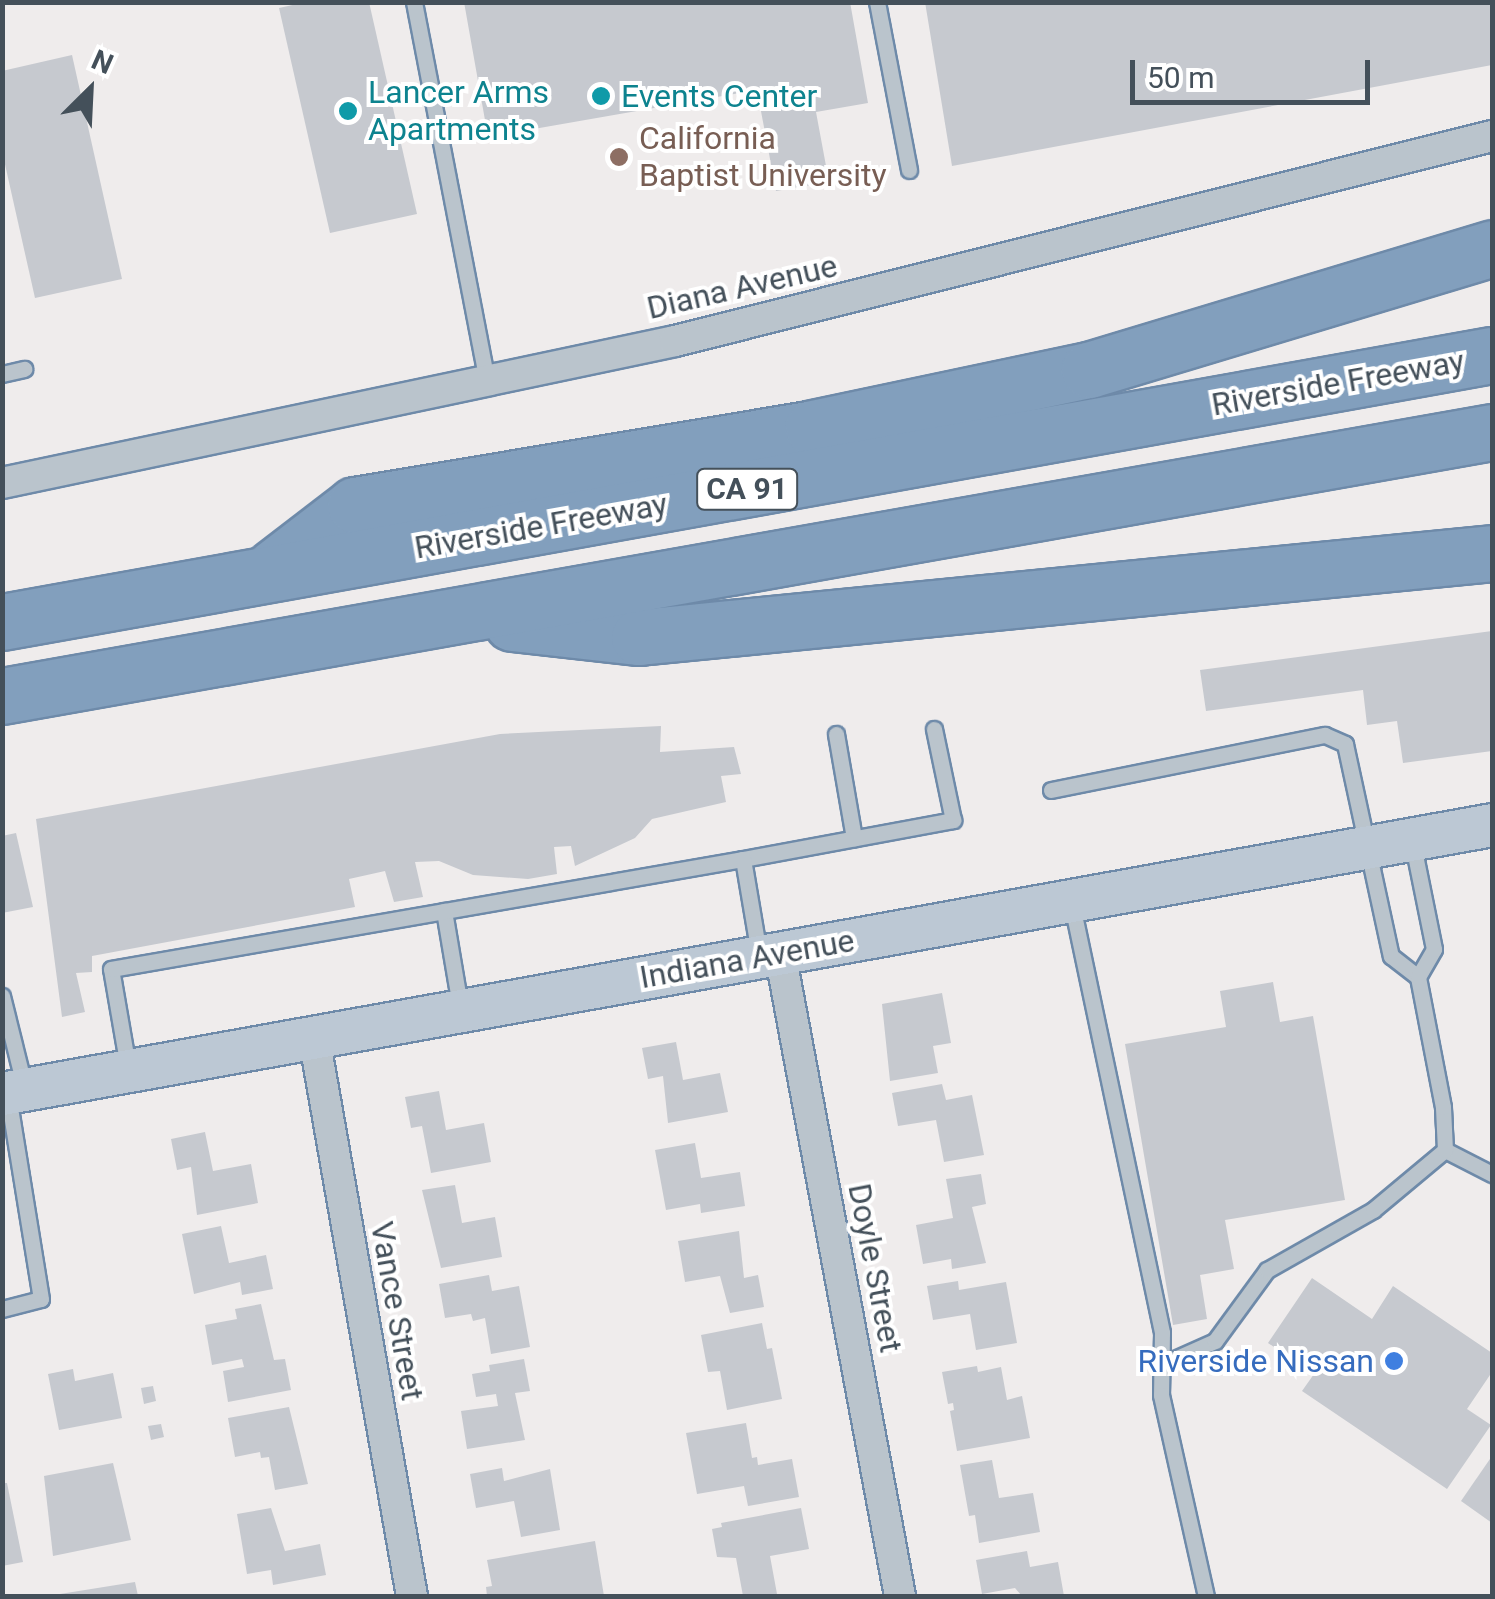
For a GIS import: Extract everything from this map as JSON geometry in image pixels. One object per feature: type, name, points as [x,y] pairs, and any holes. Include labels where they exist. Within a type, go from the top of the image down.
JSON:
[{"type":"highway","points":[[264,575],[355,505],[813,428],[1089,370],[1492,248]]},
{"type":"highway","name":"Riverside Freeway","points":[[2,622],[1492,356]]},
{"type":"highway","name":"CA 91","points":[[2,696],[1492,432]]},
{"type":"highway","points":[[449,616],[638,637],[1492,553]]},
{"type":"street","name":"Diana Avenue","points":[[2,483],[486,377],[675,340],[1492,136]]},
{"type":"street","name":"Indiana Avenue","points":[[12,1092],[1072,900],[1371,856],[1412,838],[1492,824]]},
{"type":"street","name":"Doyle Street","points":[[770,955],[900,1596]]},
{"type":"street","name":"Vance Street","points":[[314,1037],[412,1596]]},
{"type":"lane","points":[[414,2],[486,377]]},
{"type":"lane","points":[[877,2],[909,170]]},
{"type":"lane","points":[[2,374],[24,369]]},
{"type":"lane","points":[[129,1071],[111,969],[953,820],[934,729]]},
{"type":"lane","points":[[836,734],[854,838]]},
{"type":"lane","points":[[1052,790],[1324,734],[1345,744],[1391,956],[1418,977]]},
{"type":"lane","points":[[1412,838],[1434,949],[1418,977],[1443,1107],[1445,1150]]},
{"type":"lane","points":[[743,859],[770,955]]},
{"type":"lane","points":[[1072,900],[1162,1334],[1161,1396],[1206,1596]]},
{"type":"lane","points":[[444,911],[461,1011]]},
{"type":"lane","points":[[2,996],[40,1299],[2,1308]]},
{"type":"lane","points":[[1162,1365],[1215,1341],[1267,1270],[1373,1210],[1445,1150]]},
{"type":"lane","points":[[1445,1150],[1492,1174]]},
{"type":"building","name":"Lancer Arms Apartments","points":[[306,2],[369,2],[417,214],[330,233],[279,8]]},
{"type":"building","name":"Events Center","points":[[464,2],[850,2],[868,103],[816,112],[829,182],[776,191],[757,90],[488,137]]},
{"type":"building","points":[[925,2],[1492,2],[1492,65],[952,166]]},
{"type":"building","points":[[72,55],[122,279],[35,298],[2,151],[2,71]]},
{"type":"building","points":[[1492,631],[1492,751],[1403,763],[1397,721],[1367,725],[1363,690],[1206,711],[1200,670]]},
{"type":"building","points":[[661,726],[660,752],[734,747],[741,774],[721,776],[726,802],[652,819],[635,838],[575,866],[571,846],[554,847],[557,874],[528,879],[473,875],[439,861],[415,862],[423,897],[394,902],[385,871],[349,879],[355,907],[92,956],[92,972],[76,973],[85,1012],[62,1017],[36,819],[500,734]]},
{"type":"building","points":[[16,833],[33,907],[2,913],[2,836]]},
{"type":"building","points":[[1273,982],[1280,1022],[1313,1016],[1345,1200],[1225,1220],[1234,1269],[1200,1275],[1207,1319],[1173,1325],[1125,1044],[1226,1027],[1220,991]]},
{"type":"building","points":[[942,993],[951,1043],[933,1046],[938,1073],[890,1081],[882,1004]]},
{"type":"building","points":[[676,1042],[683,1080],[720,1073],[728,1112],[668,1123],[663,1076],[648,1079],[642,1048]]},
{"type":"building","points":[[942,1084],[946,1100],[972,1095],[984,1155],[944,1162],[936,1120],[898,1126],[892,1093]]},
{"type":"building","points":[[439,1091],[446,1130],[484,1123],[491,1162],[431,1173],[422,1126],[411,1128],[405,1097]]},
{"type":"building","points":[[205,1132],[213,1171],[251,1164],[258,1203],[197,1215],[191,1167],[177,1170],[171,1139]]},
{"type":"building","points":[[695,1143],[701,1178],[740,1172],[745,1206],[701,1213],[700,1204],[666,1210],[655,1150]]},
{"type":"building","points":[[981,1174],[986,1204],[972,1207],[986,1263],[952,1269],[951,1259],[923,1264],[916,1225],[953,1218],[946,1179]]},
{"type":"building","points":[[455,1185],[462,1223],[495,1217],[502,1257],[441,1268],[422,1190]]},
{"type":"building","points":[[221,1226],[229,1263],[266,1255],[273,1289],[242,1295],[240,1282],[194,1294],[182,1234]]},
{"type":"building","points":[[739,1231],[744,1278],[758,1275],[764,1307],[730,1313],[720,1276],[685,1282],[678,1241]]},
{"type":"building","points":[[489,1275],[492,1291],[519,1286],[530,1347],[491,1354],[485,1318],[473,1321],[471,1314],[445,1318],[439,1284]]},
{"type":"building","points":[[1312,1278],[1372,1319],[1393,1286],[1492,1353],[1492,1372],[1467,1409],[1491,1425],[1447,1489],[1302,1391],[1314,1374],[1268,1343]]},
{"type":"building","points":[[958,1281],[959,1290],[1006,1282],[1017,1343],[976,1350],[970,1314],[933,1320],[927,1286]]},
{"type":"building","points":[[261,1304],[274,1360],[285,1359],[291,1390],[228,1402],[223,1371],[244,1367],[242,1359],[212,1365],[205,1325],[237,1319],[235,1309]]},
{"type":"building","points":[[762,1323],[767,1349],[772,1348],[782,1399],[727,1410],[720,1371],[708,1372],[701,1335]]},
{"type":"building","points":[[524,1359],[530,1391],[515,1393],[525,1440],[467,1449],[461,1411],[498,1406],[496,1394],[476,1397],[472,1374],[490,1371],[489,1365]]},
{"type":"building","points":[[977,1366],[978,1372],[1001,1367],[1007,1400],[1022,1396],[1030,1438],[957,1451],[950,1411],[954,1410],[953,1403],[948,1404],[942,1372]]},
{"type":"building","points":[[73,1369],[75,1381],[113,1373],[122,1418],[59,1430],[48,1374]]},
{"type":"building","points":[[153,1386],[156,1401],[144,1404],[141,1388]]},
{"type":"building","points":[[289,1407],[308,1484],[275,1490],[269,1457],[261,1458],[260,1452],[235,1457],[228,1418]]},
{"type":"building","points":[[746,1423],[752,1458],[757,1457],[758,1465],[792,1459],[799,1497],[748,1506],[744,1486],[697,1494],[686,1433]]},
{"type":"building","points":[[161,1424],[164,1437],[151,1440],[148,1426]]},
{"type":"building","points":[[1492,1456],[1492,1523],[1461,1501]]},
{"type":"building","points":[[992,1460],[999,1498],[1033,1493],[1040,1532],[979,1543],[975,1515],[969,1516],[960,1465]]},
{"type":"building","points":[[113,1463],[131,1540],[53,1556],[44,1476]]},
{"type":"building","points":[[502,1468],[504,1481],[550,1469],[560,1530],[521,1537],[514,1501],[476,1508],[470,1474]]},
{"type":"building","points":[[2,1483],[7,1483],[23,1562],[2,1566]]},
{"type":"building","points":[[271,1508],[285,1551],[320,1544],[326,1575],[273,1585],[271,1570],[247,1574],[237,1514]]},
{"type":"building","points":[[801,1508],[809,1549],[770,1556],[777,1594],[743,1596],[736,1558],[717,1557],[712,1529],[722,1527],[721,1523]]},
{"type":"building","points":[[595,1541],[604,1596],[487,1596],[486,1587],[492,1586],[487,1560]]},
{"type":"building","points":[[1027,1551],[1030,1567],[1058,1562],[1064,1596],[1022,1596],[1015,1588],[982,1594],[976,1560]]},
{"type":"building","points":[[135,1582],[138,1596],[60,1596],[60,1594]]},
{"type":"place","name":"Events Center","points":[[601,96]]},
{"type":"place","name":"Lancer Arms Apartments","points":[[348,111]]},
{"type":"place","name":"California Baptist University","points":[[619,157]]},
{"type":"place","name":"Riverside Nissan","points":[[1394,1361]]}]
